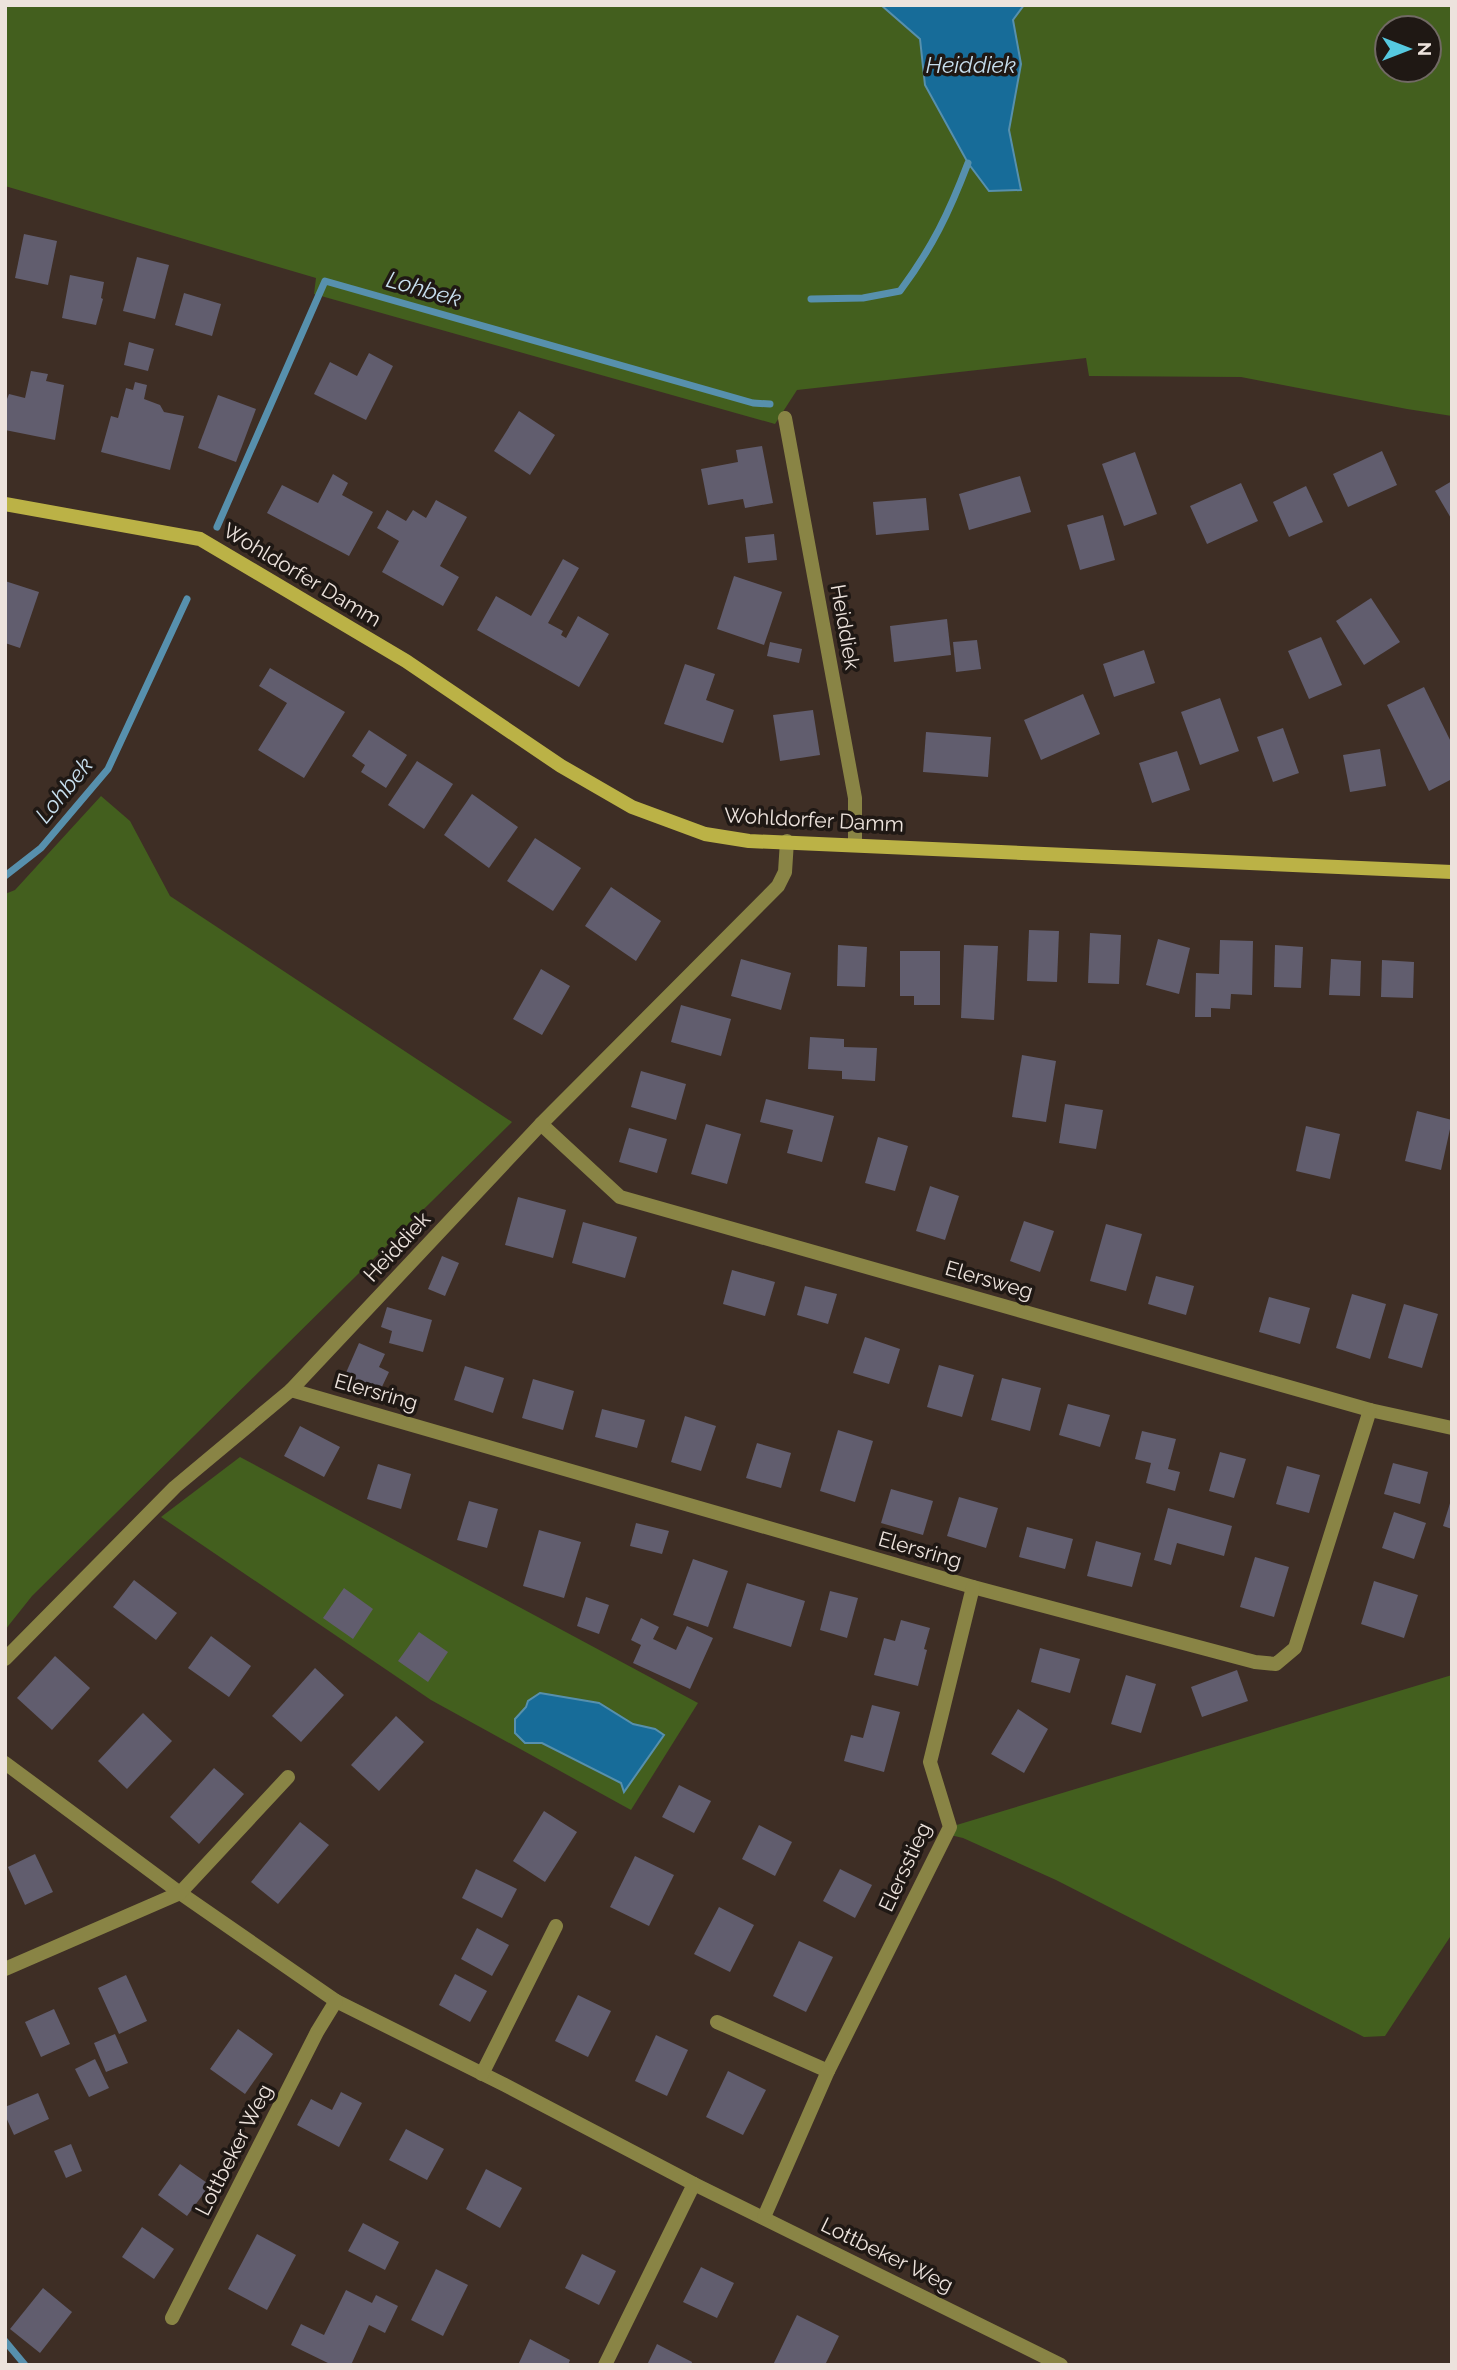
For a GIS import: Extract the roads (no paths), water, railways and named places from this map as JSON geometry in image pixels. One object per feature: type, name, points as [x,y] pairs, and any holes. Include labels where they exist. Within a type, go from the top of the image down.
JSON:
[{"type":"street","name":"Heiddiek","points":[[785,418],[855,798],[855,844]]},
{"type":"street","name":"Wohldorfer Damm","points":[[5,504],[200,539],[420,670],[561,766],[632,807],[705,834],[749,841],[1452,872]]},
{"type":"street","name":"Heiddiek","points":[[5,1659],[175,1487],[291,1390],[541,1124],[778,887],[785,872],[787,841]]},
{"type":"street","name":"Elersweg","points":[[541,1124],[620,1197],[1370,1410],[1452,1428]]},
{"type":"street","name":"Elersring","points":[[291,1390],[973,1587],[1255,1662],[1276,1664],[1295,1648],[1370,1410]]},
{"type":"street","name":"Elersstieg","points":[[764,2217],[828,2071],[950,1827],[930,1762],[973,1587]]},
{"type":"street","name":"Lottbeker Weg","points":[[5,1763],[180,1893],[336,2001],[694,2184],[1061,2365]]},
{"type":"street","points":[[5,1969],[180,1893],[288,1777]]},
{"type":"street","points":[[482,2074],[556,1926]]},
{"type":"street","name":"Lottbeker Weg","points":[[172,2318],[317,2032],[336,2001]]},
{"type":"street","points":[[717,2022],[828,2071]]},
{"type":"street","points":[[605,2365],[694,2184]]},
{"type":"water","name":"Heiddiek","points":[[881,5],[1024,5],[1013,20],[1021,64],[1009,130],[1021,190],[989,191],[968,163],[925,85],[920,39]]},
{"type":"water","points":[[540,1693],[599,1703],[633,1724],[655,1729],[664,1735],[624,1792],[621,1783],[542,1743],[525,1743],[515,1733],[515,1719],[528,1701]]},
{"type":"waterway","name":"Lohbek","points":[[811,299],[863,298],[900,291],[939,230],[968,163]]},
{"type":"waterway","name":"Lohbek","points":[[217,527],[325,281],[753,403],[770,404]]},
{"type":"waterway","name":"Lohbek","points":[[5,876],[41,848],[108,769],[187,599]]},
{"type":"waterway","points":[[5,2341],[25,2365]]}]
